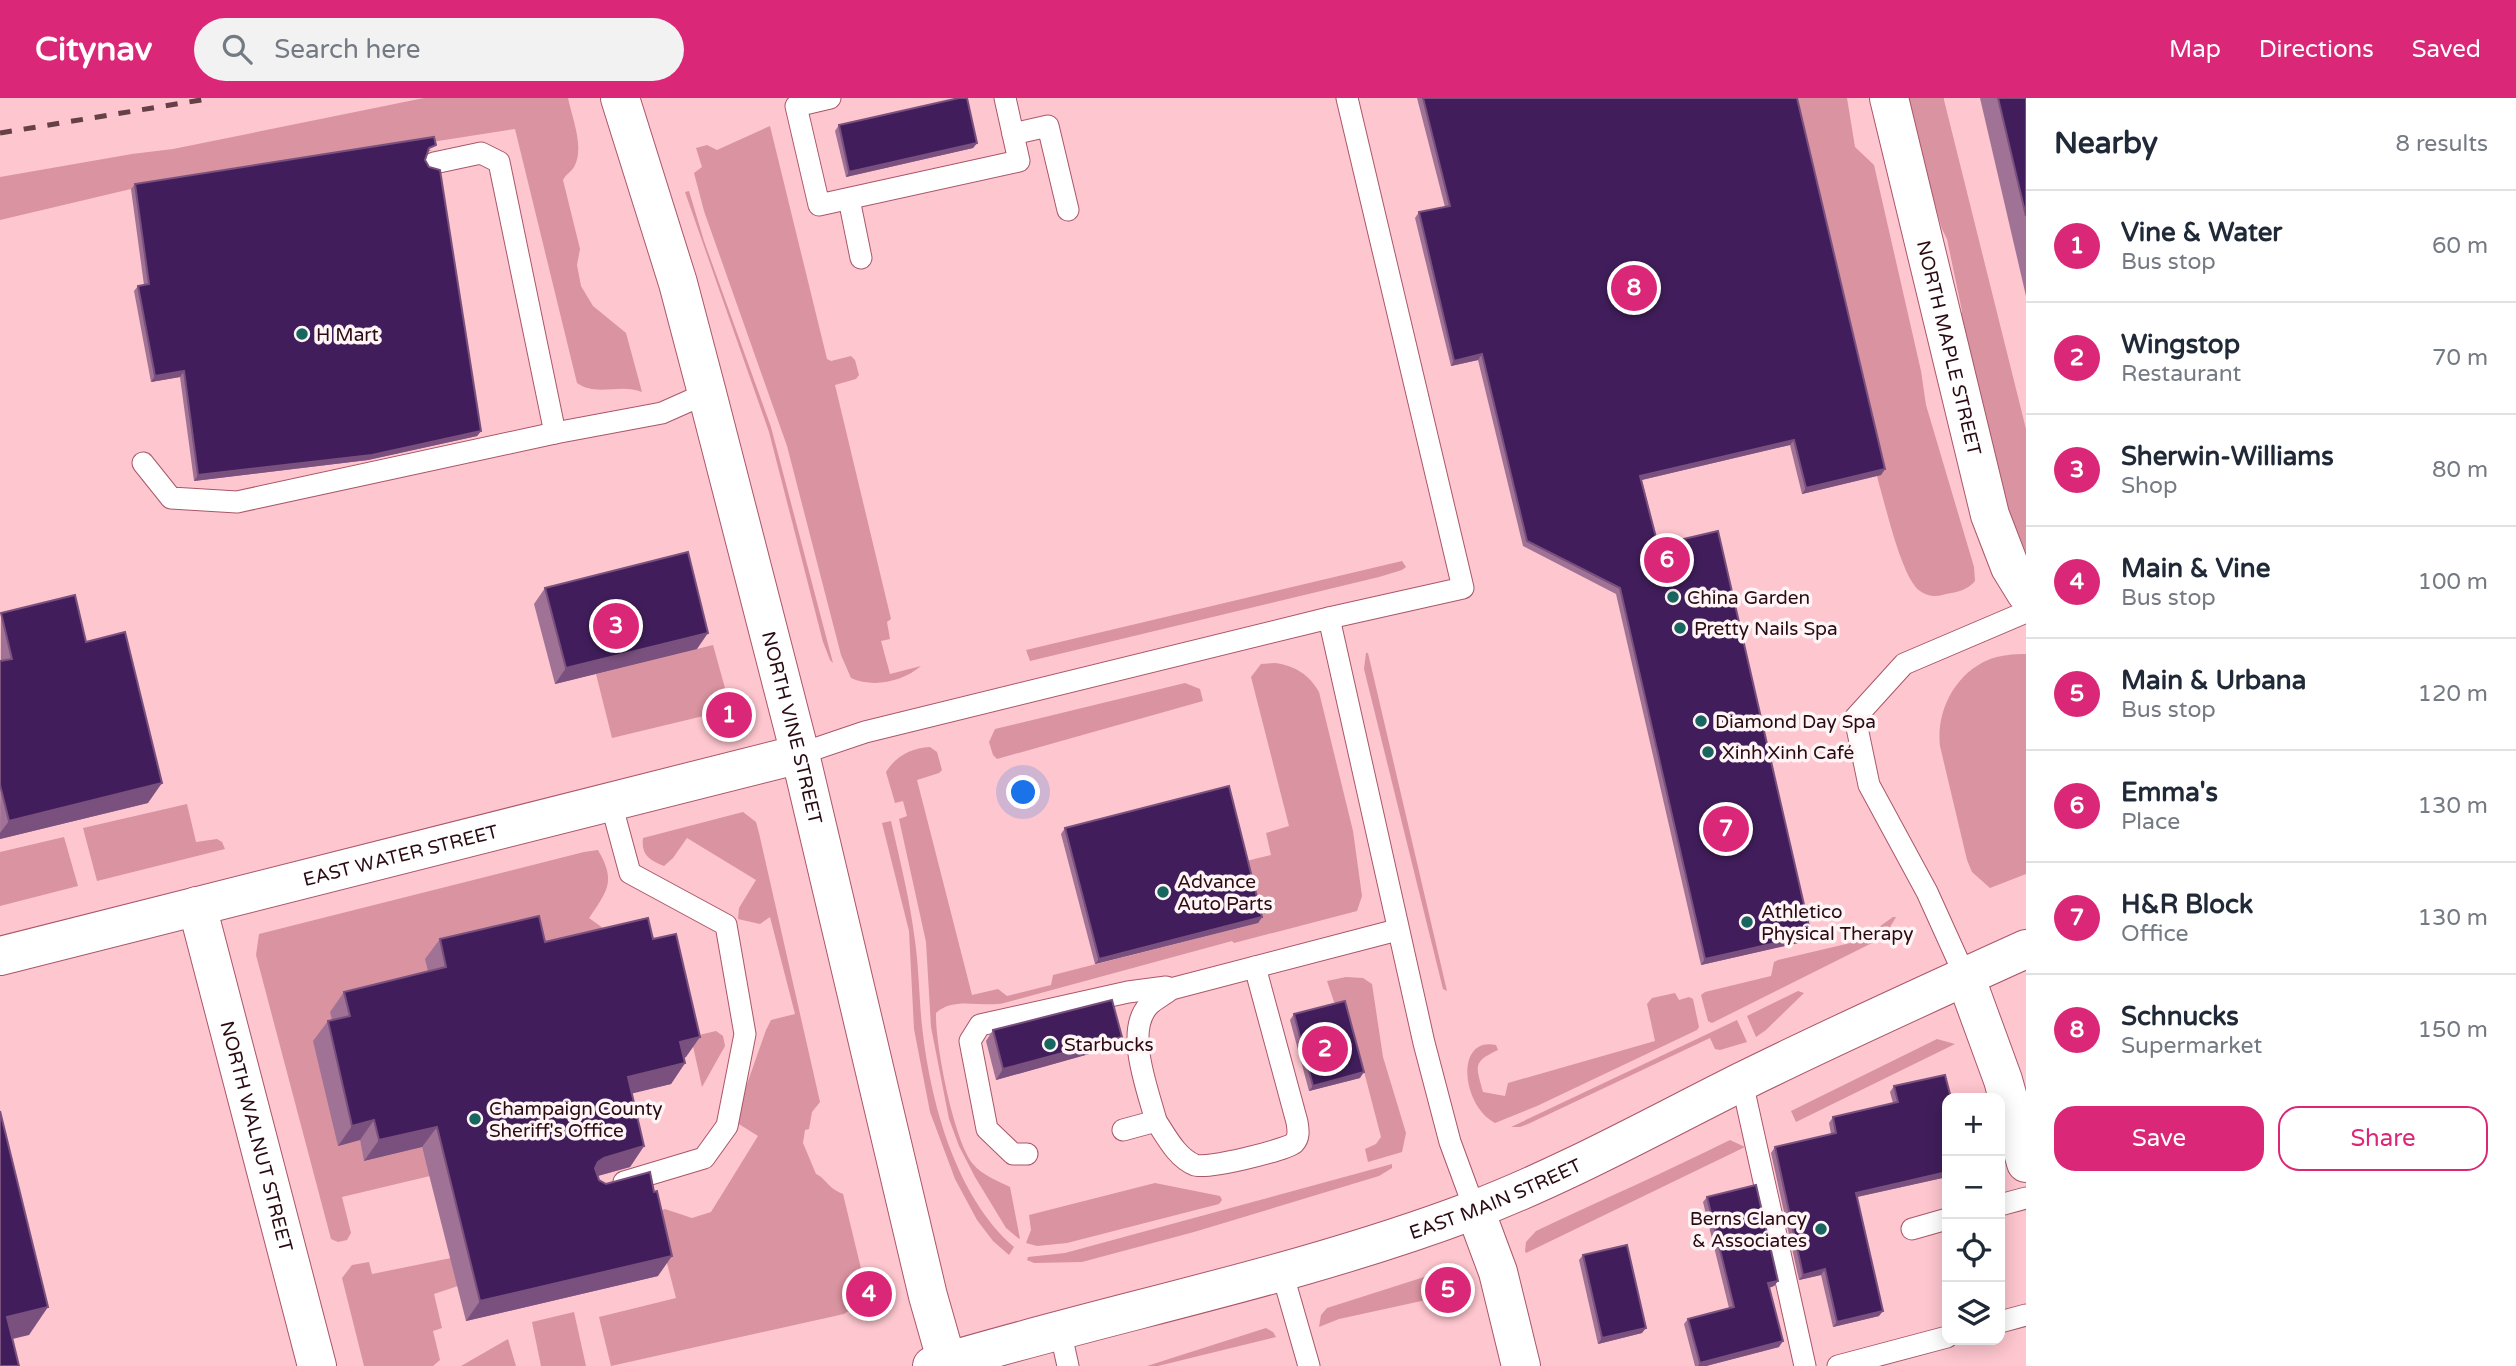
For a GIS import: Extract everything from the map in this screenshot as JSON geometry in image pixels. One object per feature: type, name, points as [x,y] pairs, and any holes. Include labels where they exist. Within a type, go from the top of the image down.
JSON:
[{"type":"main road","name":"NORTH VINE STREET","points":[[620,98],[678,283],[800,754],[942,1365]]},
{"type":"main road","name":"NORTH MAPLE STREET","points":[[1889,98],[1990,515],[2010,567],[2026,593]]},
{"type":"main road","name":"EAST WATER STREET","points":[[0,956],[800,754]]},
{"type":"main road","name":"NORTH WALNUT STREET","points":[[197,906],[317,1366]]},
{"type":"main road","name":"EAST MAIN STREET","points":[[942,1365],[1064,1348],[1282,1272],[1405,1235],[1475,1210],[1551,1178],[1742,1082],[2026,949]]},
{"type":"main road","points":[[1965,976],[2004,1080],[2026,1163]]},
{"type":"main road","points":[[1475,1210],[1498,1272],[1521,1366]]},
{"type":"lane","points":[[830,98],[796,106],[819,205],[1019,160],[1005,98]]},
{"type":"lane","points":[[800,754],[865,733],[1329,618],[1463,588],[1347,98]]},
{"type":"lane","points":[[1013,134],[1048,126],[1068,210]]},
{"type":"lane","points":[[434,163],[481,153],[499,162],[555,433]]},
{"type":"lane","points":[[849,199],[862,258]]},
{"type":"lane","points":[[143,463],[171,498],[237,502],[555,433],[662,413],[707,393]]},
{"type":"lane","points":[[1965,976],[1927,892],[1869,785],[1854,718],[1904,664],[2026,612]]},
{"type":"lane","points":[[1329,618],[1424,1043],[1450,1142],[1475,1210]]},
{"type":"lane","points":[[606,1187],[704,1158],[727,1126],[746,1034],[726,925],[630,873],[611,803]]},
{"type":"lane","points":[[1255,967],[1297,1122],[1298,1136],[1293,1144],[1277,1149],[1217,1166],[1196,1166],[1179,1154],[1156,1121],[1138,1049],[1138,1030],[1143,1013],[1150,1004],[1171,989],[1255,967],[1397,930]]},
{"type":"lane","points":[[1020,1154],[987,1129],[971,1041],[980,1025],[1128,992],[1166,987],[1171,989]]},
{"type":"lane","points":[[1742,1082],[1805,1366]]},
{"type":"lane","points":[[1123,1130],[1156,1121]]},
{"type":"lane","points":[[2005,1204],[2026,1198]]},
{"type":"lane","points":[[1912,1228],[1942,1220]]},
{"type":"lane","points":[[1282,1272],[1309,1366]]},
{"type":"lane","points":[[2005,1321],[2026,1315]]},
{"type":"lane","points":[[1838,1366],[1942,1338]]},
{"type":"shaded area","points":[[424,98],[568,98],[577,133],[578,151],[574,167],[563,180],[580,249],[577,265],[581,286],[593,306],[626,333],[642,392],[592,389],[577,383],[515,129],[131,189],[0,220],[0,177],[173,149]]},
{"type":"shaded area","points":[[1792,98],[1847,98],[1855,147],[1874,165],[1921,371],[1926,405],[1974,567],[1975,581],[1962,590],[1936,596],[1923,593],[1913,584],[1901,558],[1877,476],[1881,474]]},
{"type":"shaded area","points":[[1907,98],[1944,98],[2026,429],[2026,556],[2002,494],[1960,316],[1962,311],[1947,239],[1919,149]]},
{"type":"shaded area","points":[[770,126],[827,359],[831,361],[851,356],[855,360],[859,375],[856,379],[835,385],[891,619],[887,622],[890,639],[881,641],[890,674],[921,666],[905,676],[887,682],[869,683],[851,678],[841,655],[787,446],[704,211],[694,173],[702,167],[696,148],[707,145],[717,150]]},
{"type":"shaded area","points":[[689,191],[704,241],[771,427],[833,663],[823,642],[769,432],[685,192]]},
{"type":"shaded area","points":[[1402,561],[1406,567],[1402,570],[1379,577],[1030,661],[1026,650]]},
{"type":"shaded area","points":[[713,645],[730,706],[720,709],[720,712],[612,738],[596,674]]},
{"type":"shaded area","points":[[1366,653],[1447,991],[1443,989],[1364,669]]},
{"type":"shaded area","points":[[2026,654],[2026,874],[1990,888],[1972,872],[1967,860],[1940,746],[1941,720],[1957,684],[1976,666],[1997,657]]},
{"type":"shaded area","points":[[1275,663],[1301,672],[1319,692],[1353,831],[1362,896],[1357,911],[1234,943],[1232,941],[1004,1003],[951,1005],[936,1013],[942,1068],[959,1135],[973,1164],[1010,1187],[1020,1239],[1006,1228],[975,1177],[949,1119],[931,1027],[926,942],[899,819],[907,816],[903,801],[895,803],[886,772],[894,761],[910,751],[930,747],[937,752],[942,770],[917,780],[972,995],[998,989],[1007,996],[1051,985],[1053,975],[1258,923],[1242,862],[1271,855],[1266,833],[1289,826],[1251,677],[1261,664]]},
{"type":"shaded area","points":[[1185,683],[1200,689],[1203,701],[997,759],[993,755],[989,742],[995,729]]},
{"type":"shaded area","points":[[187,804],[196,842],[217,839],[225,849],[97,881],[83,828]]},
{"type":"shaded area","points":[[743,812],[756,822],[759,833],[820,1102],[812,1112],[803,1143],[816,1174],[843,1194],[865,1285],[858,1302],[844,1314],[611,1366],[599,1317],[676,1298],[654,1213],[665,1209],[692,1218],[711,1212],[758,1136],[734,1121],[766,1030],[771,1020],[795,1014],[770,917],[760,924],[738,919],[739,908],[756,880],[687,838],[664,866],[650,859],[643,849],[643,838]]},
{"type":"shaded area","points":[[891,821],[913,926],[922,1026],[931,1085],[939,1115],[961,1174],[976,1201],[993,1226],[1014,1247],[1009,1255],[993,1241],[977,1220],[955,1179],[930,1112],[914,1029],[909,931],[882,823]]},
{"type":"shaded area","points":[[64,837],[78,886],[0,906],[0,852]]},
{"type":"shaded area","points":[[598,850],[608,878],[605,892],[589,918],[621,941],[432,987],[336,1036],[338,1145],[360,1140],[365,1161],[422,1147],[430,1176],[342,1197],[351,1233],[347,1240],[338,1242],[331,1239],[256,955],[259,934]]},
{"type":"shaded area","points":[[1896,917],[1884,937],[1712,1023],[1708,1021],[1701,995],[1705,992],[1771,976],[1774,962],[1778,960],[1859,941]]},
{"type":"shaded area","points":[[1346,977],[1363,978],[1372,984],[1383,1057],[1406,1133],[1402,1152],[1368,1162],[1365,1149],[1376,1144],[1381,1137],[1346,1002],[1334,1002],[1327,981]]},
{"type":"shaded area","points":[[1798,991],[1804,993],[1756,1037],[1747,1016]]},
{"type":"shaded area","points":[[1675,993],[1679,1000],[1689,997],[1693,999],[1699,1027],[1697,1030],[1537,1106],[1495,1123],[1475,1102],[1467,1074],[1474,1051],[1483,1045],[1496,1045],[1498,1050],[1484,1058],[1478,1066],[1483,1092],[1505,1096],[1508,1083],[1655,1041],[1647,1004],[1652,998]]},
{"type":"shaded area","points":[[1737,1020],[1747,1042],[1720,1050],[1715,1049],[1710,1038],[1528,1124],[1511,1127]]},
{"type":"shaded area","points":[[716,1031],[723,1036],[725,1046],[702,1087],[691,1037]]},
{"type":"shaded area","points":[[1937,1039],[1955,1044],[1796,1122],[1791,1111]]},
{"type":"shaded area","points":[[1730,1140],[1745,1147],[1526,1253],[1526,1242],[1536,1231]]},
{"type":"shaded area","points":[[1392,1164],[1392,1168],[1379,1176],[1194,1232],[1082,1262],[1034,1263],[1027,1260],[1028,1257],[1065,1253]]},
{"type":"shaded area","points":[[1155,1183],[1220,1196],[1222,1200],[1219,1204],[1067,1243],[1037,1246],[1026,1243],[1031,1230],[1029,1215]]},
{"type":"shaded area","points":[[451,1258],[458,1286],[434,1294],[442,1328],[433,1331],[440,1360],[433,1366],[364,1366],[342,1278],[352,1265],[369,1262],[372,1274]]},
{"type":"shaded area","points":[[1443,1271],[1463,1275],[1470,1281],[1449,1295],[1339,1319],[1319,1327],[1321,1315],[1327,1308]]},
{"type":"shaded area","points":[[574,1312],[586,1366],[541,1366],[532,1322]]},
{"type":"shaded area","points":[[1266,1328],[1276,1337],[1158,1366],[1147,1366]]},
{"type":"shaded area","points":[[508,1339],[516,1366],[461,1366]]},
{"type":"building","points":[[967,98],[977,143],[849,172],[839,125]]},
{"type":"building","points":[[1423,98],[1797,98],[1885,469],[1806,488],[1794,440],[1640,476],[1658,545],[1718,531],[1811,935],[1705,959],[1620,588],[1527,541],[1482,354],[1454,361],[1419,212],[1450,206]]},
{"type":"building","points":[[1998,98],[2026,98],[2026,216]]},
{"type":"building","name":"H Mart","points":[[434,137],[436,145],[429,148],[425,160],[429,167],[440,170],[481,431],[372,455],[198,475],[184,371],[155,376],[138,286],[149,284],[135,184]]},
{"type":"building","points":[[688,552],[708,633],[566,668],[545,588]]},
{"type":"building","points":[[75,595],[86,642],[125,632],[162,783],[9,821],[0,785],[0,661],[12,659],[1,613]]},
{"type":"building","name":"Advance Auto Parts","points":[[1229,786],[1262,917],[1099,959],[1065,828]]},
{"type":"building","name":"Champaign County Sheriff's Office","points":[[539,916],[545,942],[648,918],[653,939],[676,934],[700,1037],[680,1042],[685,1063],[628,1077],[644,1146],[604,1158],[595,1168],[599,1180],[606,1184],[650,1172],[672,1256],[480,1301],[437,1127],[379,1140],[374,1120],[352,1126],[328,1021],[350,1016],[344,992],[446,967],[440,939]]},
{"type":"building","name":"Starbucks","points":[[1112,1000],[1122,1037],[1003,1069],[993,1030]]},
{"type":"building","points":[[1345,1001],[1364,1072],[1313,1086],[1294,1014]]},
{"type":"building","name":"Berns Clancy & Associates","points":[[1945,1075],[1950,1093],[1942,1093],[1942,1173],[1856,1193],[1883,1311],[1837,1322],[1825,1269],[1803,1275],[1775,1147],[1836,1133],[1833,1117],[1898,1102],[1894,1086]]},
{"type":"building","points":[[0,1111],[48,1307],[7,1317],[19,1366],[0,1366]]},
{"type":"building","points":[[1756,1185],[1778,1281],[1768,1283],[1783,1341],[1700,1363],[1688,1319],[1734,1307],[1707,1197]]},
{"type":"building","points":[[1627,1245],[1646,1328],[1602,1338],[1583,1255]]},
{"type":"railway","points":[[0,133],[213,98]]},
{"type":"place","name":"Schnucks","points":[[1634,288]]},
{"type":"place","name":"H Mart","points":[[302,334]]},
{"type":"place","name":"Emma's","points":[[1667,560]]},
{"type":"place","name":"China Garden","points":[[1673,597]]},
{"type":"place","name":"Sherwin-Williams","points":[[616,626]]},
{"type":"place","name":"Pretty Nails Spa","points":[[1680,628]]},
{"type":"place","name":"Vine & Water","points":[[729,715]]},
{"type":"place","name":"Diamond Day Spa","points":[[1701,721]]},
{"type":"place","name":"Xinh Xinh Café","points":[[1708,752]]},
{"type":"place","name":"H&R Block","points":[[1726,829]]},
{"type":"place","name":"Advance Auto Parts","points":[[1163,892]]},
{"type":"place","name":"Athletico Physical Therapy","points":[[1747,922]]},
{"type":"place","name":"Starbucks","points":[[1050,1044]]},
{"type":"place","name":"Wingstop","points":[[1325,1049]]},
{"type":"place","name":"Champaign County Sheriff's Office","points":[[475,1119]]},
{"type":"place","name":"Berns Clancy & Associates","points":[[1821,1229]]},
{"type":"place","name":"Main & Urbana","points":[[1448,1290]]},
{"type":"place","name":"Main & Vine","points":[[869,1294]]}]
